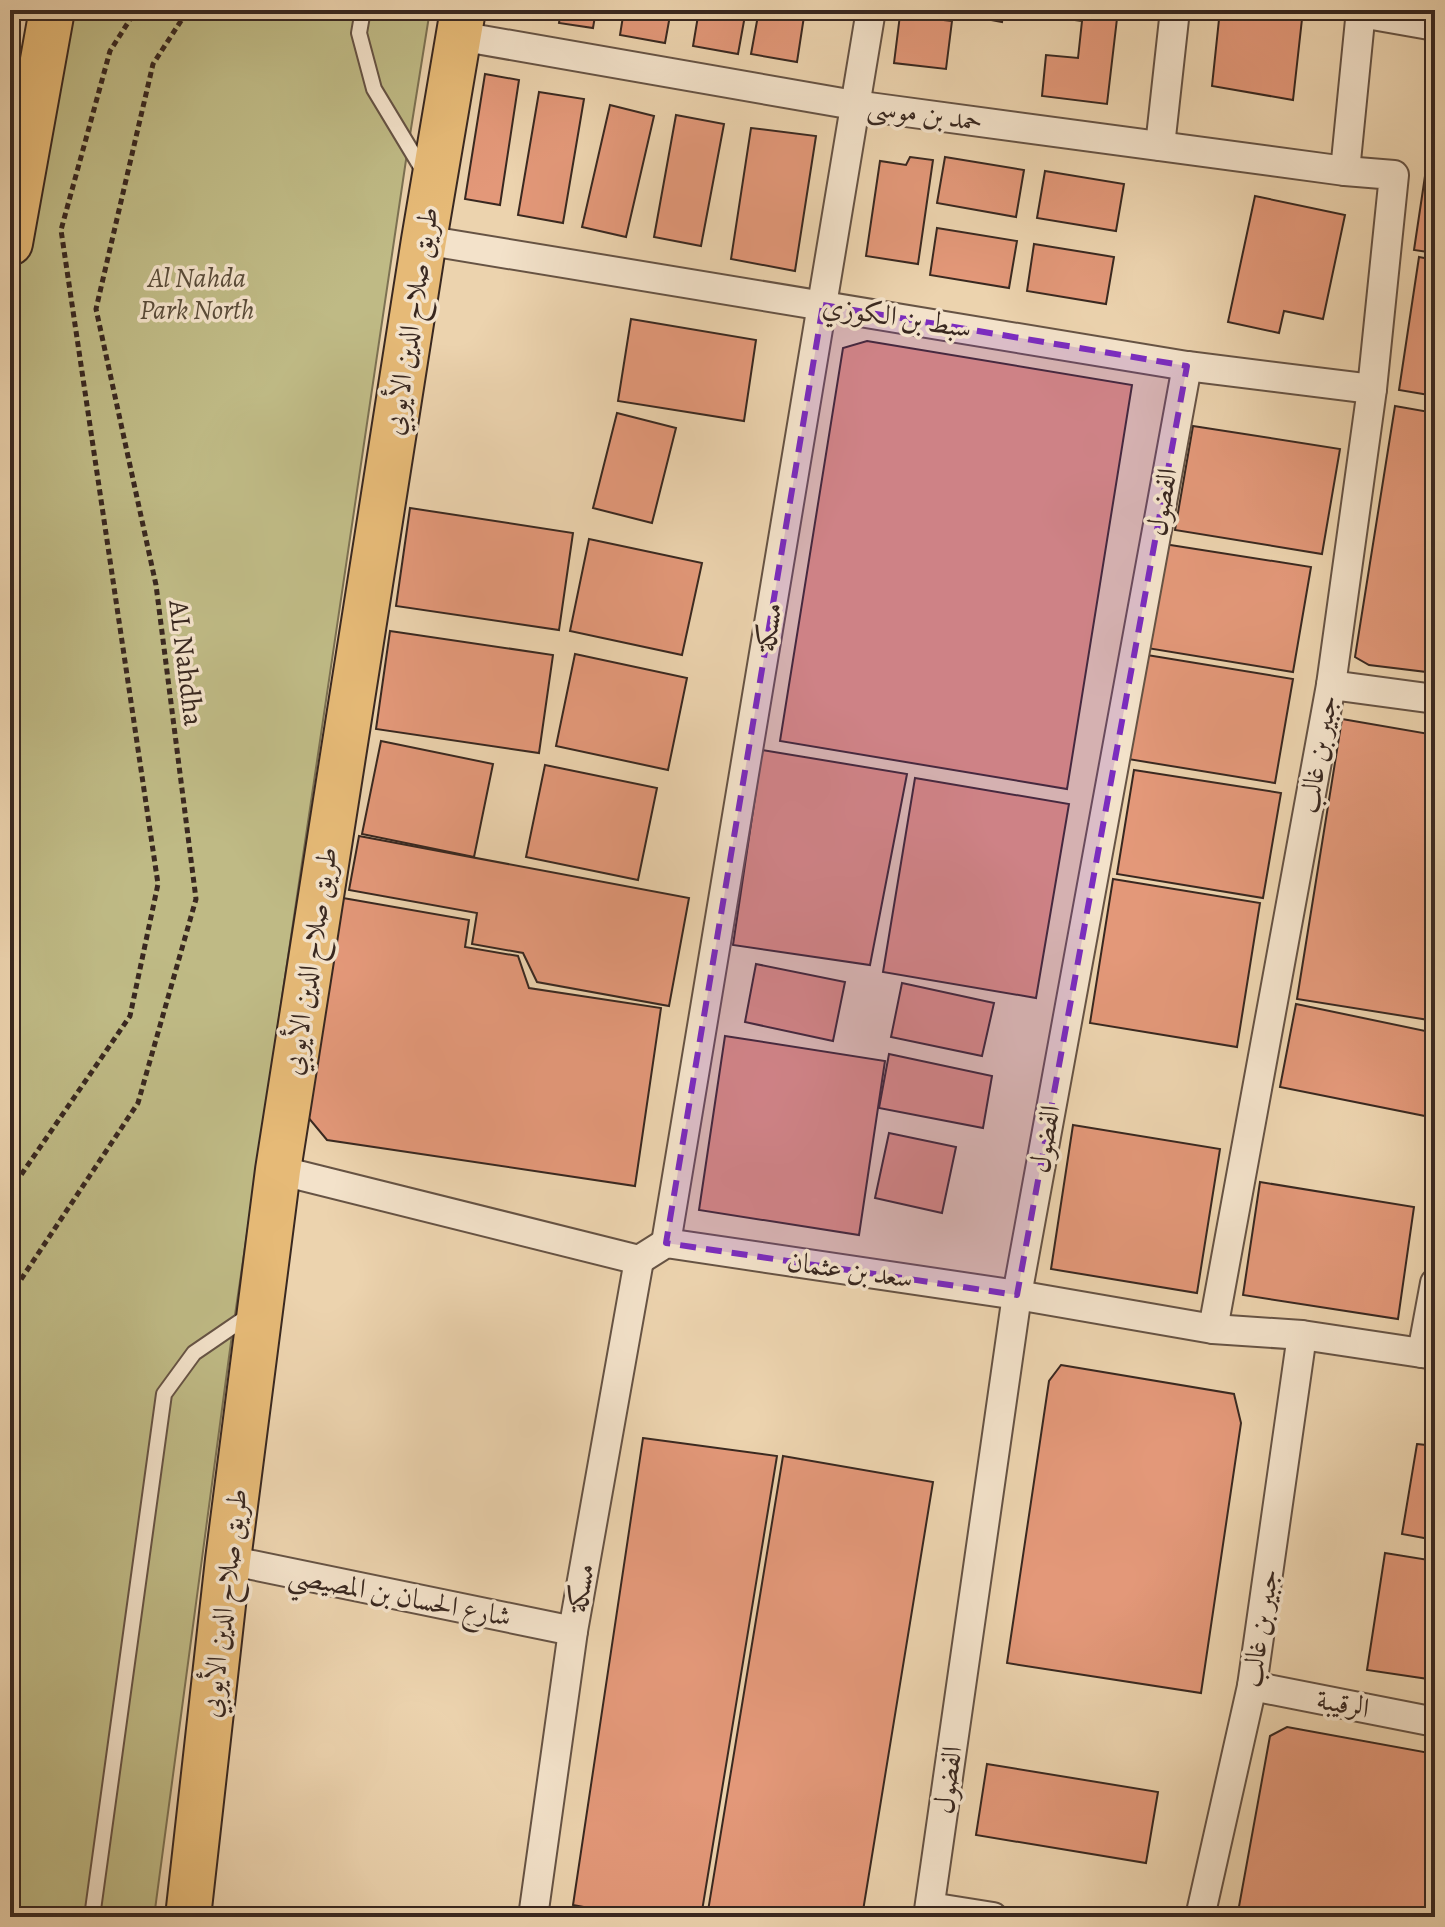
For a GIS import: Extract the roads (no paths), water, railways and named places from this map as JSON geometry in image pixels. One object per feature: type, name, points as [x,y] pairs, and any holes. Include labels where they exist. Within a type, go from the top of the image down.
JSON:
[{"type":"main road","points":[[10,243],[52,10]]},
{"type":"main road","name":"طريق صلاح الدين الأيوبي","points":[[188,1917],[228,1560],[278,1170],[461,23]]},
{"type":"street","name":"مسكة","points":[[666,1243],[871,10]]},
{"type":"street","points":[[1160,146],[1175,10]]},
{"type":"street","points":[[1345,171],[1361,11],[1435,26]]},
{"type":"street","name":"حمد بن موسى","points":[[461,23],[854,105],[1394,175]]},
{"type":"street","name":"جبير بن غالب","points":[[1213,1329],[1331,685],[1372,389],[1394,175]]},
{"type":"street","name":"سبط بن الكوزي","points":[[424,240],[1187,366],[1372,389]]},
{"type":"street","name":"الفضول","points":[[929,1912],[1017,1295],[1187,366]]},
{"type":"street","points":[[1331,685],[1435,699]]},
{"type":"street","points":[[278,1170],[639,1260],[666,1243]]},
{"type":"street","name":"سعد بن عثمان","points":[[666,1243],[1017,1295],[1213,1329],[1302,1335],[1428,1354]]},
{"type":"street","name":"مسكة","points":[[533,1917],[573,1631],[639,1260]]},
{"type":"street","points":[[1428,1354],[1435,1283]]},
{"type":"street","name":"جبير بن غالب","points":[[1200,1917],[1252,1686],[1302,1335]]},
{"type":"street","name":"شارع الحسان بن المصيصي","points":[[228,1560],[573,1631]]},
{"type":"street","name":"الرقيبة","points":[[1252,1686],[1435,1722]]},
{"type":"street","points":[[929,1912],[993,1917]]},
{"type":"lane","points":[[363,10],[359,33],[374,89],[433,186]]},
{"type":"lane","points":[[92,1917],[164,1394],[194,1353],[260,1307]]},
{"type":"park label","name":"Al Nahda Park North","points":[[197,294]]}]
